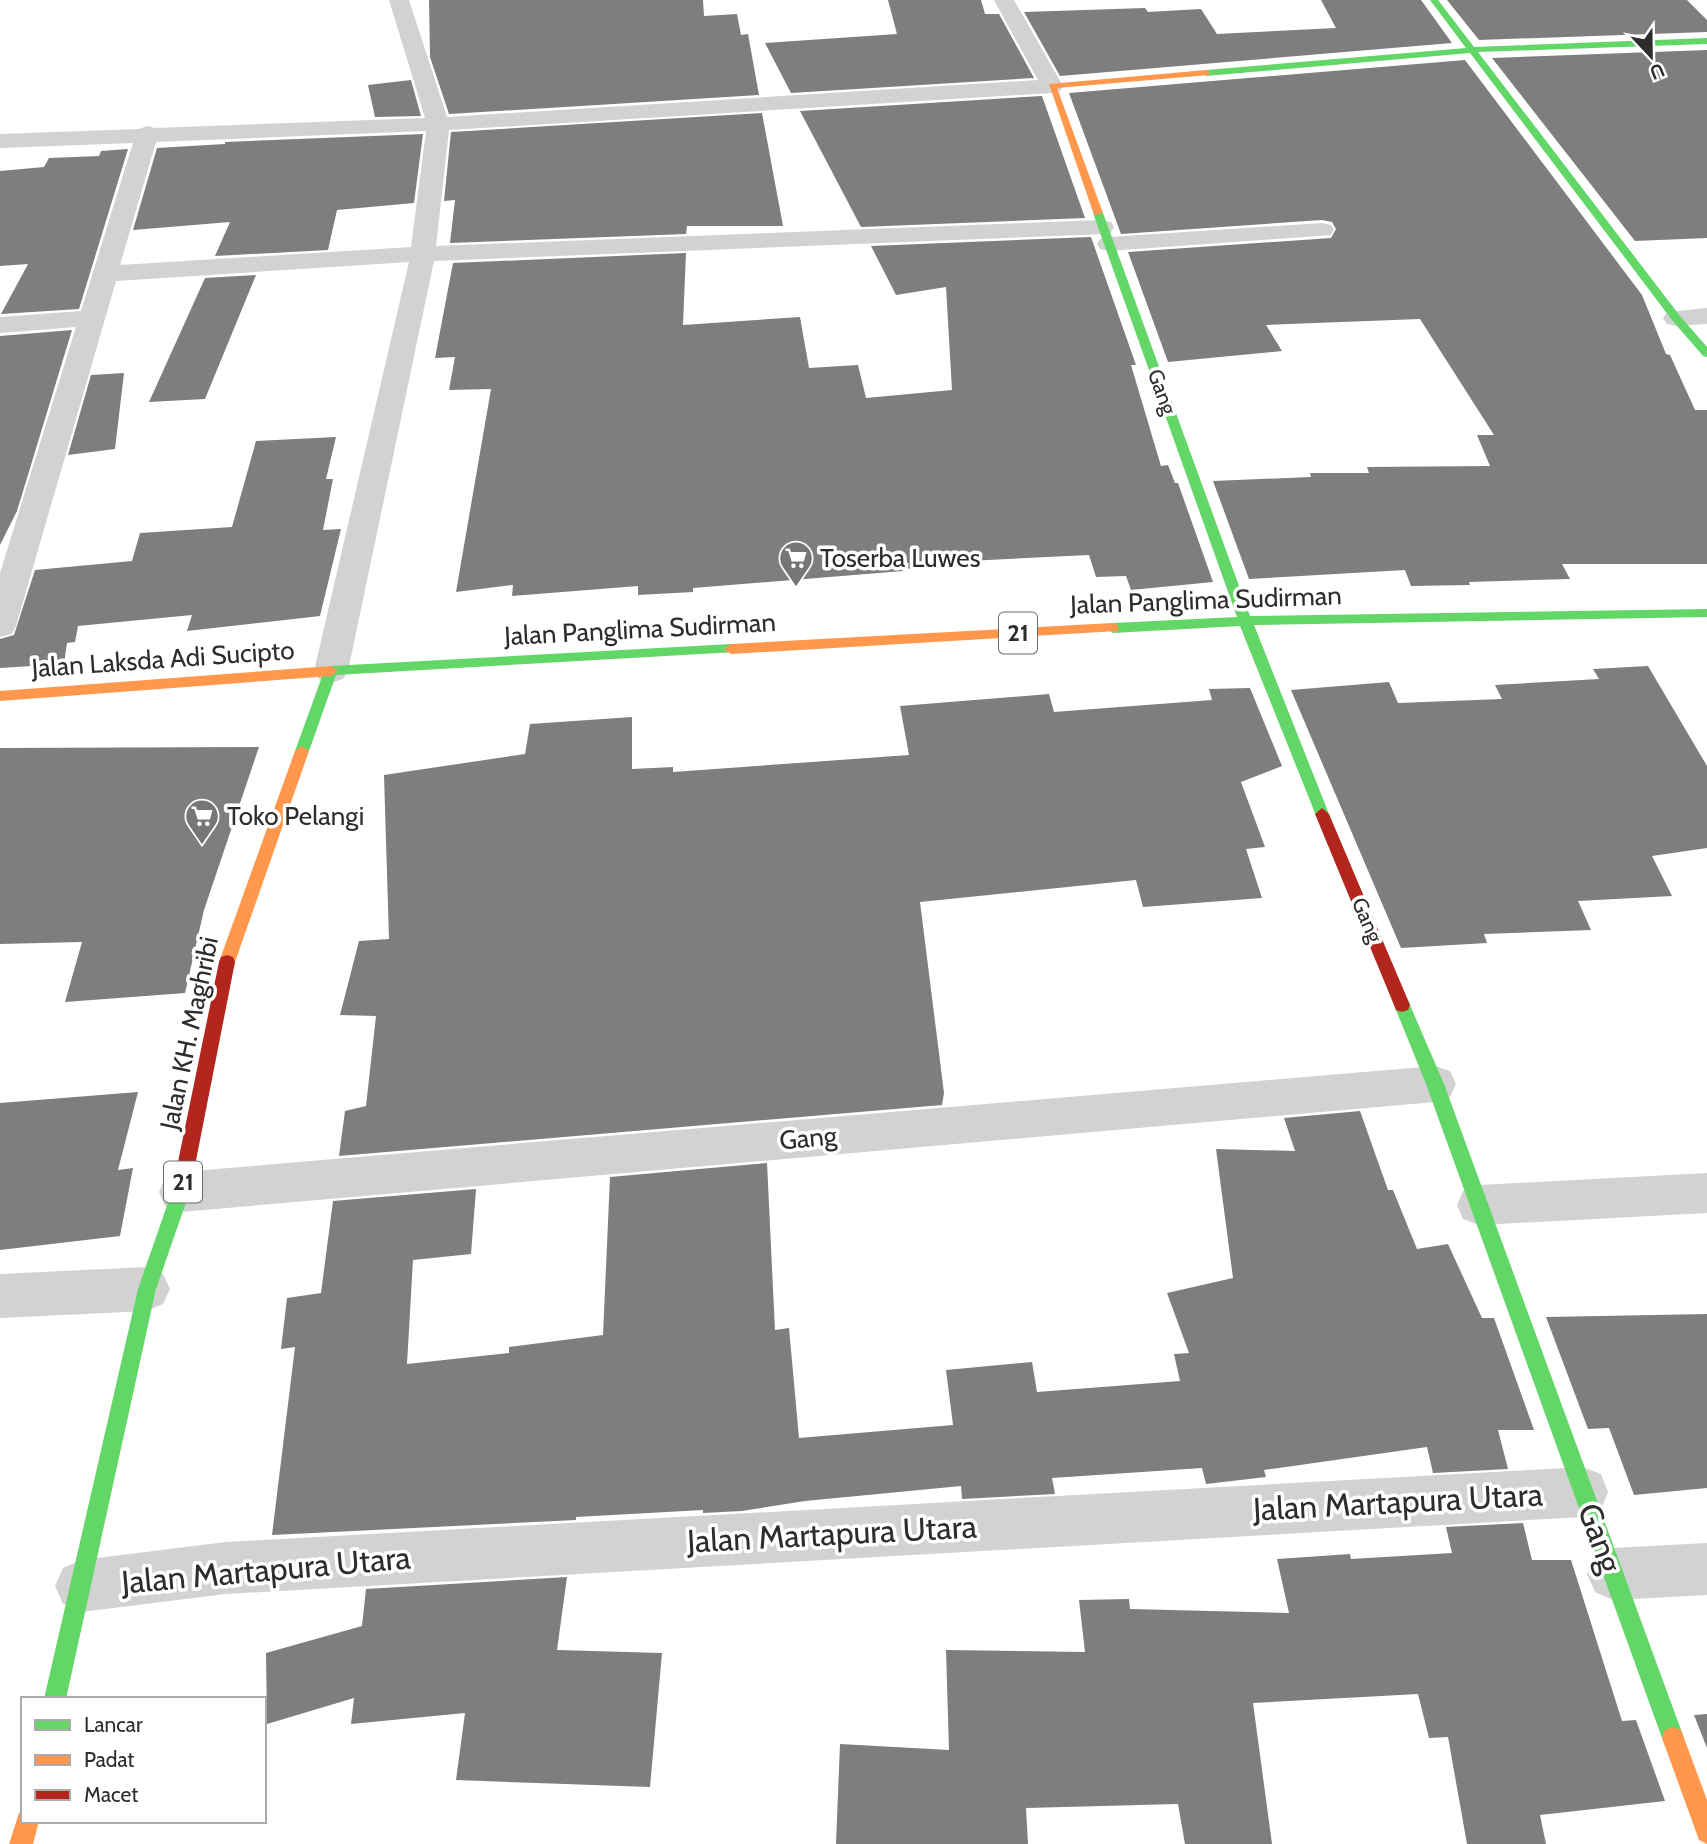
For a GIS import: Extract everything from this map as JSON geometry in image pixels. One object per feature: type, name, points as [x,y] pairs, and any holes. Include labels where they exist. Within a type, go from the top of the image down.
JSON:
[{"type":"main road","points":[[1434,0],[1676,318],[1707,354]]},
{"type":"main road","points":[[1052,86],[1470,50],[1707,41]]},
{"type":"main road","name":"Gang","points":[[1052,86],[1266,678],[1435,1084],[1707,1832]]},
{"type":"main road","name":"Jalan Panglima Sudirman","points":[[331,671],[1245,621],[1707,613]]},
{"type":"main road","name":"Jalan Laksda Adi Sucipto","points":[[0,696],[331,671]]},
{"type":"main road","name":"Jalan KH. Maghribi","points":[[55,1697],[147,1289],[181,1192],[229,950],[331,671]]},
{"type":"main road","points":[[21,1844],[26,1823]]},
{"type":"street","points":[[331,671],[423,254],[438,124],[399,0]]},
{"type":"street","points":[[0,141],[147,133],[438,124],[1052,86],[1004,0]]},
{"type":"street","points":[[0,626],[147,133]]},
{"type":"street","points":[[105,274],[423,254],[1322,230]]},
{"type":"street","points":[[1676,318],[1707,316]]},
{"type":"street","points":[[0,325],[92,318]]},
{"type":"street","name":"Gang","points":[[181,1192],[1435,1084]]},
{"type":"street","points":[[1479,1205],[1707,1193]]},
{"type":"street","points":[[0,1296],[147,1289]]},
{"type":"street","name":"Jalan Martapura Utara","points":[[81,1586],[226,1568],[1583,1492]]},
{"type":"street","points":[[1613,1574],[1707,1569]]},
{"type":"building","points":[[429,0],[703,0],[704,16],[737,14],[741,35],[748,34],[759,95],[449,114],[430,57]]},
{"type":"building","points":[[888,0],[981,0],[985,14],[999,14],[1034,78],[791,93],[765,43],[897,34]]},
{"type":"building","points":[[1321,0],[1421,0],[1452,43],[1060,76],[1024,12],[1145,8],[1148,12],[1201,9],[1217,34],[1336,28]]},
{"type":"building","points":[[1447,0],[1687,0],[1707,20],[1707,32],[1479,40]]},
{"type":"building","points":[[1707,50],[1707,238],[1635,241],[1492,58]]},
{"type":"building","points":[[1465,60],[1642,295],[1666,354],[1670,355],[1695,410],[1707,410],[1707,564],[1562,564],[1570,579],[1469,582],[1470,585],[1411,586],[1405,570],[1249,579],[1213,481],[1311,477],[1310,473],[1369,473],[1367,467],[1490,466],[1477,435],[1494,435],[1420,319],[1266,325],[1282,351],[1168,362],[1128,252],[1331,238],[1336,229],[1332,222],[1322,220],[1121,234],[1069,93]]},
{"type":"building","points":[[411,80],[421,116],[375,117],[368,85]]},
{"type":"building","points":[[1042,96],[1085,218],[861,227],[800,111]]},
{"type":"building","points":[[762,113],[783,226],[687,226],[686,234],[450,243],[455,200],[444,201],[451,132]]},
{"type":"building","points":[[423,134],[414,203],[337,210],[328,250],[215,256],[230,222],[133,230],[157,148],[225,142]]},
{"type":"building","points":[[128,149],[79,309],[1,314],[28,264],[0,266],[0,171],[44,167],[49,158],[99,156],[101,151]]},
{"type":"building","points":[[1091,237],[1136,365],[1131,365],[1161,466],[1168,465],[1175,483],[1178,483],[1213,582],[1131,590],[1126,576],[1096,577],[1089,555],[968,561],[969,564],[903,571],[693,588],[693,592],[638,595],[638,586],[512,596],[513,585],[456,592],[491,389],[449,390],[455,357],[435,358],[453,263],[686,253],[683,325],[800,317],[809,368],[858,365],[866,398],[952,390],[946,287],[896,295],[871,246]]},
{"type":"building","points":[[256,275],[205,399],[149,402],[205,278]]},
{"type":"building","points":[[72,330],[17,511],[0,545],[0,336]]},
{"type":"building","points":[[124,373],[115,449],[68,455],[91,375]]},
{"type":"building","points":[[336,437],[326,479],[333,479],[323,530],[341,529],[320,616],[187,631],[192,615],[78,626],[75,642],[67,643],[64,664],[0,668],[0,639],[14,635],[35,570],[132,561],[140,533],[232,527],[256,441]]},
{"type":"building","points":[[1648,666],[1707,766],[1707,848],[1652,856],[1672,896],[1578,901],[1591,930],[1484,934],[1487,943],[1401,948],[1291,690],[1389,682],[1398,703],[1502,699],[1495,685],[1599,679],[1593,669]]},
{"type":"building","points":[[1250,688],[1282,766],[1241,782],[1265,847],[1246,849],[1262,898],[1143,907],[1136,880],[920,902],[944,1093],[942,1105],[339,1156],[345,1111],[366,1106],[376,1016],[340,1015],[359,941],[389,939],[384,775],[525,754],[530,724],[632,717],[632,769],[673,767],[673,772],[909,755],[900,706],[1049,694],[1054,712],[1212,700],[1209,689]]},
{"type":"building","points":[[259,747],[204,910],[185,993],[65,1002],[82,942],[0,944],[0,748]]},
{"type":"building","points":[[138,1092],[118,1170],[133,1168],[120,1236],[0,1250],[0,1103]]},
{"type":"building","points":[[1360,1111],[1388,1190],[1393,1190],[1417,1249],[1448,1244],[1482,1318],[1494,1318],[1534,1430],[1498,1430],[1508,1469],[1433,1473],[1427,1447],[1264,1470],[1266,1477],[1206,1484],[1202,1468],[1052,1478],[1055,1494],[962,1499],[961,1486],[805,1501],[742,1511],[703,1513],[703,1510],[576,1517],[576,1520],[272,1535],[295,1347],[281,1349],[287,1298],[321,1293],[333,1201],[476,1189],[471,1254],[413,1260],[407,1364],[509,1353],[509,1347],[603,1335],[610,1177],[767,1163],[775,1330],[789,1328],[799,1438],[953,1425],[946,1370],[1032,1362],[1037,1392],[1180,1381],[1174,1354],[1189,1353],[1167,1293],[1233,1278],[1216,1149],[1295,1151],[1284,1118]]},
{"type":"building","points":[[1707,1314],[1707,1488],[1634,1495],[1609,1428],[1588,1429],[1546,1317]]},
{"type":"building","points":[[1523,1523],[1532,1560],[1571,1560],[1622,1721],[1636,1720],[1665,1801],[1540,1815],[1546,1844],[1467,1844],[1448,1737],[1429,1738],[1418,1694],[1253,1703],[1272,1844],[1185,1844],[1178,1804],[1026,1808],[1028,1844],[836,1844],[840,1744],[949,1750],[946,1650],[1085,1652],[1079,1600],[1129,1599],[1130,1609],[1289,1613],[1277,1559],[1350,1554],[1351,1559],[1452,1553],[1446,1527]]},
{"type":"building","points":[[567,1577],[557,1650],[662,1653],[650,1787],[456,1780],[465,1713],[351,1724],[354,1698],[267,1724],[266,1653],[362,1626],[366,1589]]},
{"type":"building","points":[[1707,1714],[1707,1748],[1694,1715]]},
{"type":"traffic: fast","points":[[1434,0],[1676,318],[1707,354]]},
{"type":"traffic: fast","points":[[1206,73],[1470,50],[1707,41]]},
{"type":"traffic: fast","points":[[1098,213],[1266,678],[1322,814]]},
{"type":"traffic: fast","points":[[1113,628],[1245,621],[1707,613]]},
{"type":"traffic: fast","points":[[302,751],[331,671],[731,649]]},
{"type":"traffic: fast","points":[[1402,1005],[1435,1084],[1673,1738]]},
{"type":"traffic: fast","points":[[55,1697],[147,1289],[181,1191]]},
{"type":"traffic: slow","points":[[1098,213],[1052,86],[1206,73]]},
{"type":"traffic: slow","points":[[731,649],[1113,628]]},
{"type":"traffic: slow","points":[[0,696],[331,671]]},
{"type":"traffic: slow","points":[[227,962],[302,751]]},
{"type":"traffic: slow","points":[[1673,1738],[1707,1832]]},
{"type":"traffic: slow","points":[[21,1844],[26,1823]]},
{"type":"traffic: jam","points":[[1322,814],[1402,1005]]},
{"type":"traffic: jam","points":[[181,1191],[227,962]]},
{"type":"place","name":"Toserba Luwes","points":[[796,588]]},
{"type":"place","name":"Toko Pelangi","points":[[202,846]]}]
